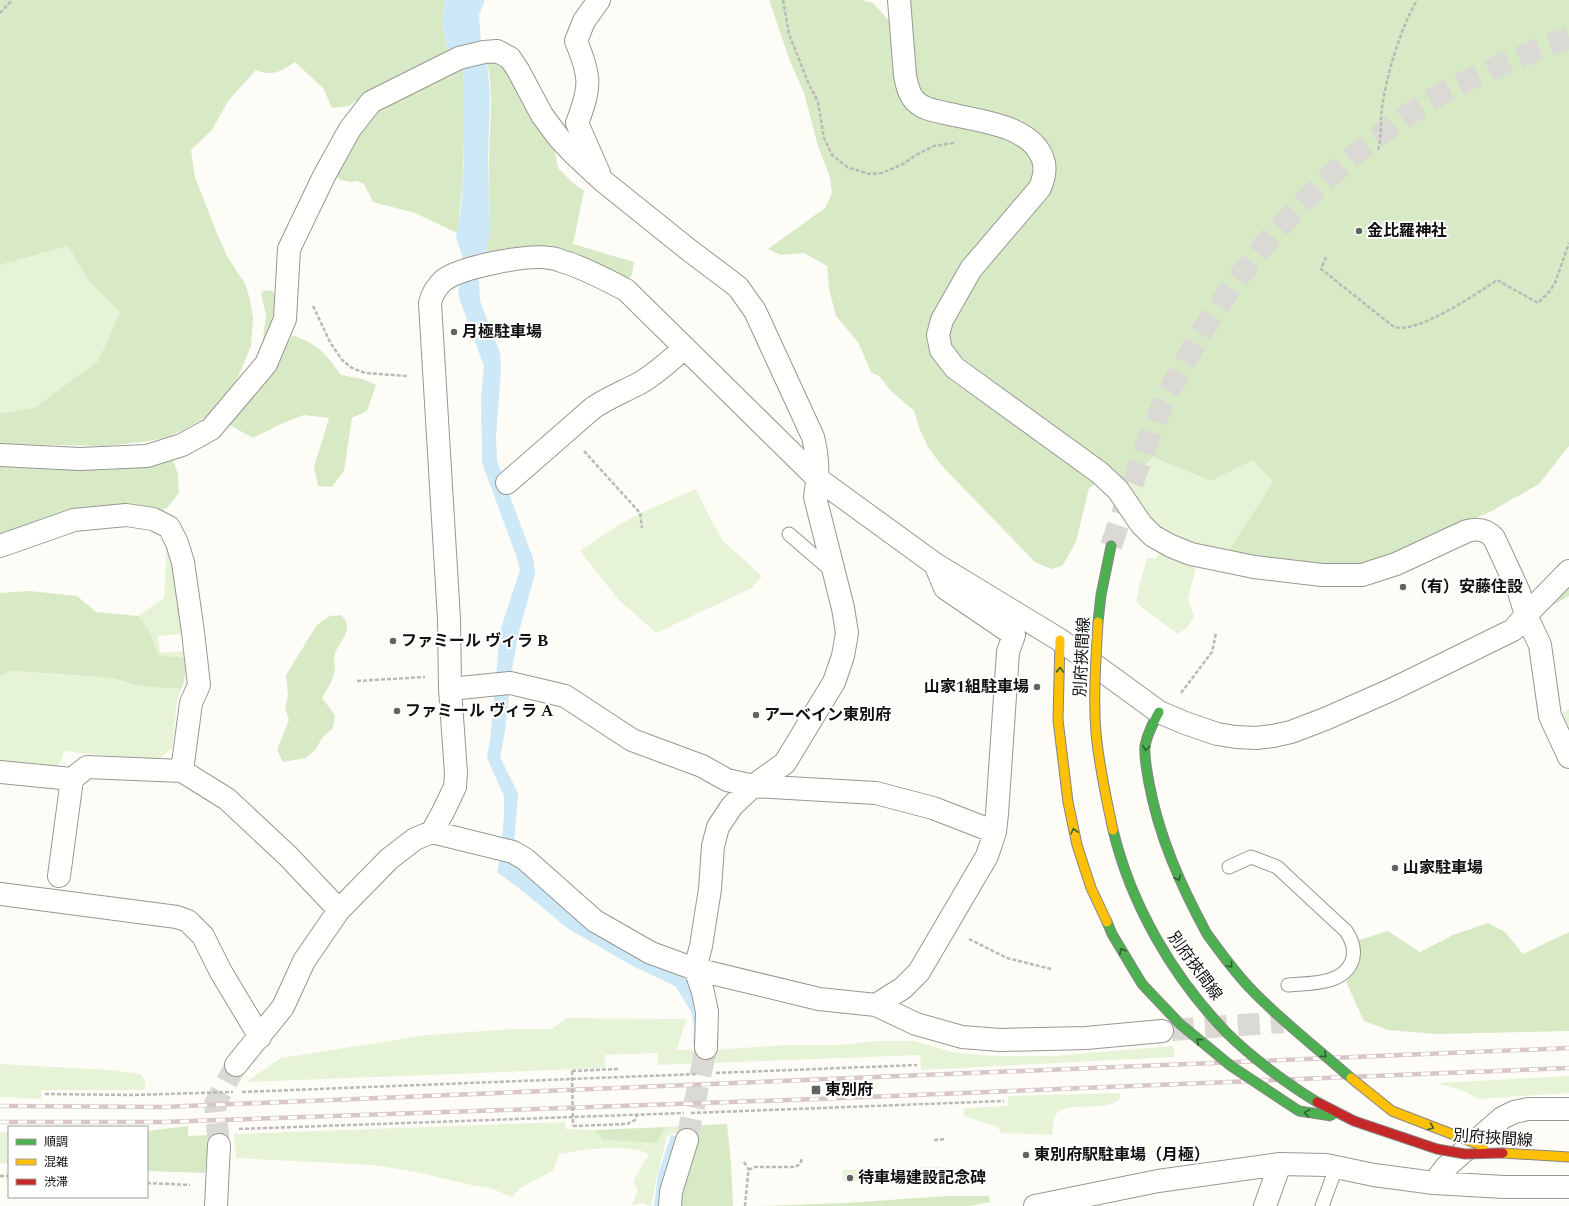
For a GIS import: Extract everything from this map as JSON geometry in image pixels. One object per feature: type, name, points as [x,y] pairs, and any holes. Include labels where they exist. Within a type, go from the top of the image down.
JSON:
[{"type":"main road","name":"別府挾間線","points":[[1111,546],[1101,595],[1098,622],[1095,690],[1095,738],[1101,781],[1111,829],[1126,875],[1146,920],[1172,963],[1196,997],[1226,1032],[1262,1063],[1309,1098],[1345,1118],[1425,1145],[1464,1154],[1503,1153],[1569,1157]]},
{"type":"main road","points":[[1060,640],[1058,720],[1068,802],[1077,845],[1091,888],[1112,934],[1142,984],[1180,1024],[1207,1048],[1299,1112],[1345,1118]]},
{"type":"main road","points":[[1159,712],[1149,731],[1145,751],[1146,769],[1153,806],[1163,842],[1176,875],[1207,934],[1236,972],[1270,1008],[1343,1072],[1392,1111],[1503,1153]]},
{"type":"street","points":[[599,0],[584,21],[576,41],[586,66],[588,83],[586,100],[577,123],[603,181]]},
{"type":"street","points":[[899,0],[905,75],[907,87],[912,98],[921,106],[935,111],[1007,128],[1020,134],[1031,141],[1040,152],[1045,164],[1044,177],[1040,188],[971,269],[942,320],[938,335],[941,350],[955,368],[1058,441],[1100,473],[1118,490],[1141,524],[1153,536],[1171,546],[1191,554],[1254,567],[1322,574],[1362,575],[1379,571],[1396,564],[1467,531],[1475,529],[1489,533],[1494,538],[1519,592],[1526,615],[1540,645],[1550,716],[1569,757]]},
{"type":"street","points":[[0,455],[80,459],[147,456],[182,445],[211,429],[266,364],[285,319],[289,249],[324,176],[347,133],[371,102],[459,58],[484,52],[497,51],[510,58],[542,115],[559,138],[603,181],[689,250],[726,277],[738,287],[747,298],[755,311],[813,437],[817,454],[818,479],[815,497],[844,608],[847,633],[843,656],[834,682],[785,763],[753,786],[732,806],[718,827],[713,846],[710,890],[701,946],[695,969],[703,992],[707,1012],[706,1048]]},
{"type":"street","points":[[432,832],[454,787],[456,773],[450,689],[449,619],[430,304],[432,294],[437,286],[444,280],[458,272],[488,265],[519,259],[550,258],[588,270],[626,290],[818,479],[935,564],[1060,640],[1159,712],[1217,734],[1256,738],[1291,732],[1325,719],[1393,689],[1513,630],[1569,571]]},
{"type":"street","points":[[507,483],[593,408],[638,384],[685,348]]},
{"type":"street","points":[[0,546],[74,520],[126,515],[153,519],[169,528],[177,543],[183,562],[199,685],[190,703],[182,772]]},
{"type":"street","points":[[876,1005],[902,988],[919,972],[987,856],[995,832],[1008,652],[1014,635],[945,588],[935,564]]},
{"type":"street","points":[[450,689],[503,683],[565,696],[632,740],[702,766],[728,780],[753,786],[876,793],[934,808],[995,832]]},
{"type":"street","points":[[59,876],[72,779],[87,767],[182,772],[227,799],[288,856],[339,910]]},
{"type":"street","points":[[0,772],[72,779]]},
{"type":"street","points":[[236,1065],[283,1007],[304,962],[339,910],[389,858],[415,839],[432,832],[507,850],[525,859],[595,921],[651,953],[695,969],[819,999],[876,1005],[916,1024],[962,1037],[1000,1040],[1086,1038],[1162,1031]]},
{"type":"street","points":[[0,894],[177,917],[188,921],[203,936],[221,972],[260,1037]]},
{"type":"street","points":[[1434,1183],[1446,1167],[1502,1118],[1514,1112],[1528,1109],[1569,1108]]},
{"type":"street","points":[[670,1206],[671,1192],[687,1140]]},
{"type":"street","points":[[216,1206],[219,1145]]},
{"type":"street","points":[[1035,1206],[1158,1181],[1280,1164],[1326,1165],[1374,1175],[1434,1183],[1504,1187],[1569,1187]]},
{"type":"street","points":[[1264,1206],[1280,1164]]},
{"type":"lane","points":[[789,534],[834,574]]},
{"type":"lane","points":[[1229,867],[1251,857],[1277,867],[1346,931],[1351,939],[1353,957],[1350,966],[1344,973],[1336,978],[1327,980],[1288,985]]},
{"type":"lane","points":[[1322,1206],[1336,1168]]},
{"type":"path","points":[[0,14],[12,0]]},
{"type":"path","points":[[783,0],[790,34],[808,82],[818,102],[824,138],[832,155],[847,167],[869,174],[882,173],[903,164],[916,155],[934,146],[957,142]]},
{"type":"path","points":[[1378,150],[1381,139],[1382,106],[1396,52],[1403,28],[1417,0]]},
{"type":"path","points":[[1326,257],[1321,269],[1394,327],[1400,329],[1408,328],[1436,317],[1497,280],[1538,303],[1549,292],[1555,283],[1569,243]]},
{"type":"path","points":[[313,305],[330,342],[342,360],[352,368],[365,373],[434,378]]},
{"type":"path","points":[[566,432],[640,513],[642,528]]},
{"type":"path","points":[[1182,690],[1212,652],[1216,633]]},
{"type":"path","points":[[357,681],[416,677]]},
{"type":"path","points":[[946,928],[1007,958],[1051,969]]},
{"type":"path","points":[[710,1074],[917,1065]]},
{"type":"path","points":[[620,1069],[572,1071],[573,1126],[628,1124],[635,1120],[637,1114]]},
{"type":"path","points":[[629,1072],[630,1077]]},
{"type":"path","points":[[45,1094],[187,1094],[702,1074]]},
{"type":"path","points":[[236,1129],[1004,1101]]},
{"type":"path","points":[[934,1140],[946,1139]]},
{"type":"path","points":[[745,1206],[748,1174],[750,1170],[754,1167],[795,1167],[800,1164],[802,1159]]},
{"type":"path","points":[[744,1162],[750,1170]]},
{"type":"path","points":[[148,1183],[195,1186]]},
{"type":"green space","points":[[0,0],[445,0],[442,24],[448,52],[360,98],[349,106],[332,108],[323,88],[295,62],[277,72],[267,73],[256,70],[228,101],[212,130],[191,150],[195,177],[227,256],[245,284],[250,299],[253,318],[251,346],[235,384],[217,408],[184,430],[164,438],[143,442],[103,446],[0,444],[0,413],[34,408],[98,361],[120,312],[88,280],[68,246],[0,265]]},
{"type":"green space","points":[[769,0],[862,0],[873,3],[893,25],[896,78],[899,95],[906,108],[915,115],[1013,140],[1034,159],[1033,181],[931,352],[942,371],[954,383],[1098,483],[1089,488],[1076,542],[1062,566],[1051,569],[1035,562],[941,465],[928,447],[920,430],[914,411],[891,391],[879,376],[871,372],[858,342],[836,316],[829,289],[827,266],[804,253],[781,255],[768,249],[825,208],[832,193],[830,177],[818,146],[804,93],[790,61]]},
{"type":"green space","points":[[910,0],[1569,0],[1569,446],[1539,484],[1488,513],[1369,565],[1343,567],[1227,553],[1273,482],[1253,460],[1211,481],[1153,457],[1125,485],[1114,471],[965,360],[956,351],[949,340],[948,332],[955,310],[969,288],[1050,188],[1056,172],[1055,163],[1053,155],[1044,142],[1019,121],[951,107],[921,95],[916,87]]},
{"type":"green space","points":[[489,59],[506,68],[554,146],[558,168],[573,183],[584,191],[573,244],[634,262],[632,275],[627,280],[519,250],[486,252],[489,217],[491,96],[489,71],[486,60]]},
{"type":"green space","points":[[463,68],[464,150],[462,192],[457,233],[415,213],[373,202],[364,184],[357,181],[352,182],[340,180],[333,173],[351,137],[386,103]]},
{"type":"green space","points":[[68,246],[88,280],[120,312],[98,361],[34,408],[0,413],[0,265]]},
{"type":"green space","points":[[264,290],[273,291],[278,300],[272,331],[260,363],[266,315],[261,294]]},
{"type":"green space","points":[[293,335],[321,350],[341,375],[363,379],[376,385],[367,411],[352,418],[344,471],[332,487],[318,486],[314,467],[329,418],[304,415],[283,423],[253,438],[228,424],[271,370]]},
{"type":"green space","points":[[1153,457],[1211,481],[1253,460],[1273,482],[1227,553],[1188,544],[1155,527],[1125,485]]},
{"type":"green space","points":[[173,460],[178,474],[179,493],[168,507],[161,511],[148,507],[102,507],[0,535],[0,466],[65,470],[109,470],[152,465]]},
{"type":"green space","points":[[696,489],[723,541],[762,576],[752,588],[656,633],[618,599],[580,551],[609,531],[640,513]]},
{"type":"green space","points":[[167,542],[173,559],[181,634],[158,636],[160,653],[183,651],[184,658],[159,655],[149,630],[138,616],[164,598]]},
{"type":"green space","points":[[1160,549],[1197,564],[1188,599],[1194,616],[1188,627],[1178,634],[1142,608],[1136,601],[1147,558],[1156,559]]},
{"type":"green space","points":[[1569,583],[1569,596],[1551,606],[1544,606]]},
{"type":"green space","points":[[29,591],[77,596],[96,612],[138,616],[149,630],[159,655],[184,658],[185,678],[181,689],[139,686],[112,678],[58,674],[10,671],[0,677],[0,593]]},
{"type":"green space","points":[[341,615],[347,625],[347,630],[336,651],[334,657],[335,669],[332,679],[322,698],[335,715],[333,728],[322,738],[316,749],[306,758],[283,762],[277,750],[289,720],[285,708],[288,695],[286,675],[317,625],[330,616]]},
{"type":"green space","points":[[10,671],[112,678],[139,686],[181,689],[177,702],[172,748],[157,761],[64,751],[60,762],[55,767],[0,764],[0,677]]},
{"type":"green space","points":[[1569,709],[1569,733],[1560,714]]},
{"type":"green space","points":[[1488,923],[1505,932],[1523,954],[1569,932],[1569,1031],[1437,1034],[1388,1030],[1364,1021],[1346,982],[1359,963],[1359,940],[1388,931],[1420,952],[1453,935]]},
{"type":"green space","points":[[566,1018],[686,1019],[677,1050],[714,1050],[786,1045],[842,1045],[875,1041],[915,1041],[952,1052],[992,1056],[1053,1056],[1172,1046],[1175,1052],[1174,1057],[921,1070],[920,1055],[658,1065],[657,1053],[605,1055],[605,1068],[246,1082],[281,1058],[427,1035],[514,1029],[552,1029]]},
{"type":"green space","points":[[0,1064],[112,1070],[140,1074],[145,1080],[145,1090],[41,1090],[41,1099],[0,1097]]},
{"type":"green space","points":[[1569,1076],[1569,1093],[1478,1099],[1466,1092],[1437,1083]]},
{"type":"green space","points":[[1119,1093],[1121,1097],[1115,1102],[1107,1105],[1068,1108],[1060,1111],[1054,1118],[1052,1135],[1001,1133],[998,1127],[964,1116],[964,1108],[1008,1106],[1008,1096]]},
{"type":"green space","points":[[565,1122],[566,1129],[594,1130],[603,1140],[657,1143],[666,1127],[688,1126],[692,1138],[672,1133],[667,1137],[651,1206],[643,1203],[632,1205],[638,1190],[633,1181],[649,1154],[628,1148],[604,1148],[559,1154],[553,1170],[519,1189],[512,1197],[488,1187],[471,1185],[416,1172],[374,1165],[236,1158],[234,1134]]},
{"type":"green space","points":[[727,1124],[731,1162],[733,1206],[676,1206],[692,1138],[688,1126]]},
{"type":"green space","points":[[188,1126],[188,1136],[207,1135],[205,1173],[148,1171],[148,1131]]},
{"type":"green space","points":[[666,1127],[657,1143],[603,1140],[594,1130]]},
{"type":"green space","points":[[0,1132],[8,1132],[8,1164],[0,1163]]},
{"type":"green space","points":[[941,1167],[942,1177],[843,1181],[842,1170]]},
{"type":"green space","points":[[948,1196],[989,1196],[990,1202],[969,1206],[759,1206],[844,1203]]},
{"type":"water","points":[[445,0],[485,0],[479,15],[481,43],[487,63],[490,94],[488,159],[490,233],[479,280],[480,301],[500,353],[501,369],[496,437],[497,461],[533,558],[535,574],[518,635],[511,675],[505,732],[500,757],[518,793],[514,844],[637,955],[663,969],[685,978],[696,995],[703,1047],[693,1046],[694,1026],[691,1011],[675,986],[631,965],[567,928],[497,872],[504,816],[504,796],[487,758],[491,732],[500,631],[520,570],[482,463],[481,396],[484,366],[458,295],[463,259],[456,237],[461,208],[464,158],[463,68],[448,52],[442,24]]},
{"type":"water","points":[[671,1135],[683,1137],[664,1206],[654,1206],[658,1175]]},
{"type":"tunnel","points":[[1111,546],[1147,442],[1172,386],[1202,332],[1229,291],[1289,216],[1323,182],[1360,151],[1398,122],[1438,96],[1503,64],[1569,37]]},
{"type":"tunnel","points":[[1172,1030],[1283,1022]]},
{"type":"tunnel","points":[[687,1140],[706,1048]]},
{"type":"tunnel","points":[[219,1145],[215,1104],[236,1065]]},
{"type":"railway","points":[[0,1106],[163,1107],[1569,1048]]},
{"type":"railway","points":[[0,1122],[164,1122],[817,1099],[1569,1068]]},
{"type":"traffic: fast","points":[[1098,622],[1101,595],[1111,546]]},
{"type":"traffic: fast","points":[[1159,712],[1152,724],[1145,746],[1146,764],[1153,803],[1172,861],[1188,898],[1207,934]]},
{"type":"traffic: fast","points":[[1113,830],[1121,858],[1143,912],[1156,938],[1189,988],[1226,1032],[1247,1051],[1282,1079],[1317,1102]]},
{"type":"traffic: fast","points":[[1107,922],[1112,934],[1142,984]]},
{"type":"traffic: fast","points":[[1207,934],[1249,987],[1286,1022],[1351,1078]]},
{"type":"traffic: fast","points":[[1142,984],[1180,1024],[1231,1066],[1299,1111],[1332,1116]]},
{"type":"traffic: slow","points":[[1098,622],[1095,691],[1096,733],[1105,794],[1113,830]]},
{"type":"traffic: slow","points":[[1060,640],[1058,720],[1068,802],[1077,845],[1091,888],[1107,922]]},
{"type":"traffic: slow","points":[[1351,1078],[1392,1111],[1483,1146]]},
{"type":"traffic: slow","points":[[1503,1153],[1569,1157]]},
{"type":"traffic: jam","points":[[1317,1102],[1354,1121],[1437,1149],[1465,1154],[1503,1153]]},
{"type":"place","name":"金比羅神社","points":[[1359,231]]},
{"type":"place","name":"月極駐車場","points":[[454,332]]},
{"type":"place","name":"（有）安藤住設","points":[[1403,587]]},
{"type":"place","name":"ファミール ヴィラ B","points":[[393,641]]},
{"type":"place","name":"山家1組駐車場","points":[[1037,687]]},
{"type":"place","name":"ファミール ヴィラ A","points":[[397,711]]},
{"type":"place","name":"アーベイン東別府","points":[[756,715]]},
{"type":"place","name":"山家駐車場","points":[[1395,868]]},
{"type":"place","name":"東別府","points":[[816,1090]]},
{"type":"place","name":"東別府駅駐車場（月極）","points":[[1026,1155]]},
{"type":"place","name":"待車場建設記念碑","points":[[850,1178]]}]
